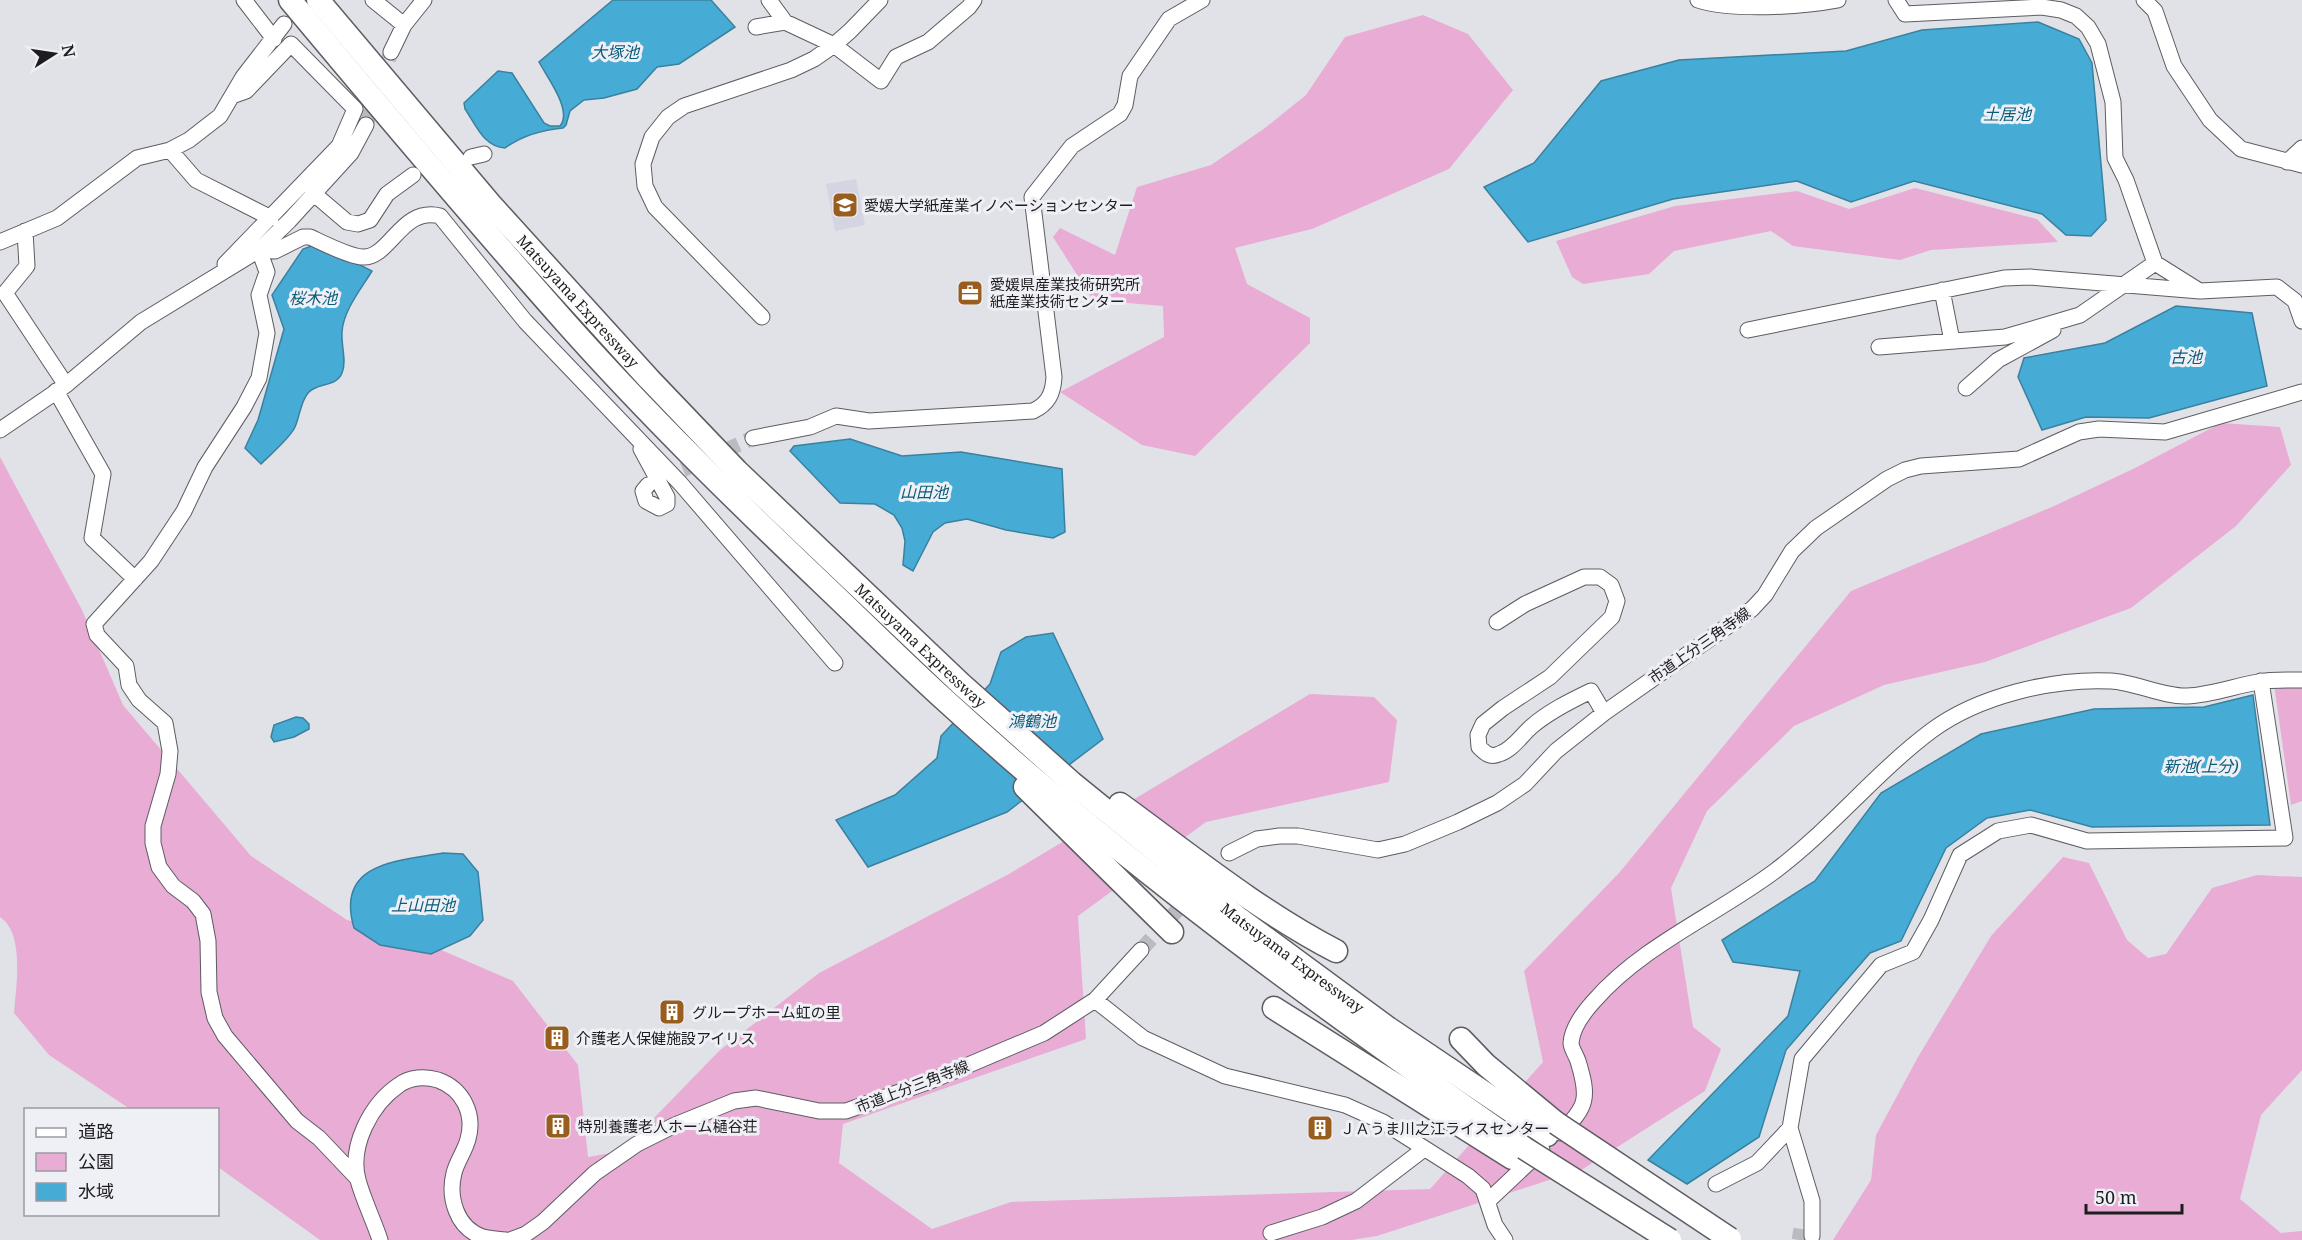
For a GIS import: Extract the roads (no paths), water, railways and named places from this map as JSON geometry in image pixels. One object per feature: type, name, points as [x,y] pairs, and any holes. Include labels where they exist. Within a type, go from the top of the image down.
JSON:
[{"type":"highway","name":"Matsuyama Expressway","points":[[290,0],[404,136],[569,326],[718,484],[946,702],[1062,790],[1388,1028],[1551,1129]]},
{"type":"highway","name":"Matsuyama Expressway","points":[[318,0],[492,206],[641,370],[737,471],[961,684],[1062,790],[1210,923],[1520,1154],[1670,1240]]},
{"type":"highway","points":[[335,0],[428,117],[492,206]]},
{"type":"highway","points":[[1062,790],[1172,932]]},
{"type":"highway","points":[[1062,790],[1257,903],[1303,934],[1336,951]]},
{"type":"highway","points":[[1274,1008],[1664,1240]]},
{"type":"highway","points":[[1461,1039],[1551,1129],[1724,1240]]},
{"type":"street","points":[[243,0],[274,39]]},
{"type":"street","points":[[373,0],[404,25]]},
{"type":"street","points":[[391,52],[404,25],[424,0]]},
{"type":"street","points":[[769,0],[785,22],[834,45],[881,81],[896,57],[928,42],[974,0]]},
{"type":"street","points":[[762,317],[655,207],[645,186],[643,164],[652,137],[668,117],[684,106],[791,70],[834,45],[880,0]]},
{"type":"street","points":[[753,438],[810,427],[836,416],[868,421],[1033,411],[1043,406],[1053,389],[1054,377],[1032,197],[1072,146],[1120,114],[1125,105],[1130,76],[1169,19],[1202,0]]},
{"type":"street","points":[[1698,0],[1715,6],[1787,6],[1838,0]]},
{"type":"street","points":[[1896,0],[1905,14],[2051,8],[2076,16],[2088,27],[2098,44],[2113,102],[2115,158],[2126,180],[2155,263],[2200,291]]},
{"type":"street","points":[[2144,0],[2155,11],[2174,66],[2210,120],[2241,149],[2295,163],[2302,148]]},
{"type":"street","points":[[756,27],[785,22]]},
{"type":"street","points":[[0,242],[57,218],[137,158],[170,150],[189,140],[220,116],[243,77],[284,24]]},
{"type":"street","points":[[215,275],[339,146],[355,109],[291,44],[246,91],[232,96]]},
{"type":"street","points":[[0,430],[61,388],[141,322],[259,250],[289,221],[351,153],[366,125]]},
{"type":"street","points":[[170,150],[196,180],[271,218]]},
{"type":"street","points":[[313,193],[347,222],[358,224],[370,220],[387,194],[413,175]]},
{"type":"street","points":[[259,250],[274,251],[303,237],[309,237],[360,257],[372,256],[413,219],[428,213],[440,216],[525,321],[630,428],[680,483],[835,663]]},
{"type":"street","points":[[25,231],[27,266],[5,293],[61,388],[103,474],[92,538],[135,579]]},
{"type":"street","points":[[259,250],[267,272],[259,295],[267,333],[259,378],[244,407],[205,467],[184,510],[151,561],[94,624],[97,635],[126,666],[129,685],[139,700],[165,723],[170,751],[168,774],[153,826],[153,843],[159,867],[173,885],[193,901],[203,914],[208,941],[209,992],[215,1018],[225,1036],[297,1121],[319,1138],[358,1179]]},
{"type":"street","points":[[1966,388],[1998,360],[2080,315],[2155,263]]},
{"type":"street","points":[[1748,330],[2004,278],[2030,277],[2200,291],[2277,287],[2295,301],[2302,321]]},
{"type":"street","points":[[1942,290],[1952,341]]},
{"type":"street","points":[[1879,347],[2005,337],[2080,315]]},
{"type":"street","name":"市道上分三角寺線","points":[[1229,853],[1257,838],[1279,836],[1298,836],[1378,850],[1405,844],[1487,808],[1524,784],[1556,751],[1604,713],[1752,609],[1765,595],[1792,551],[1816,528],[1887,479],[1905,470],[1921,466],[2019,459],[2079,432],[2089,430],[2165,432],[2302,392]]},
{"type":"street","points":[[630,428],[668,497],[667,504],[662,508],[655,508],[646,501],[643,491],[648,485]]},
{"type":"street","points":[[1497,622],[1525,604],[1584,577],[1600,577],[1611,585],[1617,601],[1612,616],[1550,677],[1483,724],[1478,735],[1479,747],[1487,755],[1497,756],[1507,750],[1532,726],[1563,704],[1591,691],[1604,713]]},
{"type":"street","points":[[1488,1201],[1574,1119],[1586,1099],[1584,1081],[1571,1044],[1575,1025],[1594,1000],[1624,971],[1675,936],[1747,892],[1787,862],[1879,776],[1932,731],[1953,717],[1994,699],[2036,687],[2112,681],[2186,696],[2261,681],[2302,680]]},
{"type":"street","points":[[1806,1232],[1812,1201],[1790,1128],[1802,1059],[1881,965],[1913,952],[1931,920],[1960,855],[1998,831],[2031,825],[2087,841],[2285,838],[2261,681]]},
{"type":"street","name":"市道上分三角寺線","points":[[380,1240],[358,1179],[357,1152],[371,1116],[399,1084],[409,1079],[430,1078],[442,1081],[460,1095],[470,1115],[468,1140],[453,1177],[454,1207],[459,1218],[482,1237],[508,1240],[526,1234],[543,1222],[595,1173],[638,1144],[675,1125],[734,1101],[756,1098],[819,1111],[846,1111],[933,1080],[1044,1033],[1095,999],[1141,950]]},
{"type":"street","points":[[1095,999],[1143,1038],[1225,1076],[1345,1105],[1383,1122],[1468,1176],[1483,1189],[1495,1225],[1505,1240]]},
{"type":"street","points":[[1716,1184],[1757,1163],[1790,1128]]},
{"type":"street","points":[[1271,1233],[1322,1217],[1356,1201],[1424,1149]]},
{"type":"water","name":"大塚池","points":[[613,0],[711,0],[735,27],[679,64],[657,67],[637,89],[604,98],[584,100],[570,111],[563,128],[532,134],[505,148],[491,144],[477,128],[465,109],[464,103],[498,71],[512,73],[544,123],[550,126],[560,126],[563,120],[561,103],[539,62]]},
{"type":"water","name":"土居池","points":[[2038,22],[2079,39],[2092,63],[2106,220],[2091,236],[2066,235],[2042,214],[1914,181],[1851,202],[1797,181],[1673,199],[1528,242],[1484,187],[1534,163],[1601,81],[1679,60],[1846,51],[1922,30]]},
{"type":"water","name":"桜木池","points":[[314,245],[322,246],[372,271],[353,300],[343,324],[344,364],[342,373],[335,381],[316,387],[308,393],[292,431],[261,464],[245,448],[258,420],[284,329],[272,295],[303,249]]},
{"type":"water","name":"古池","points":[[2176,306],[2252,313],[2267,386],[2149,418],[2086,417],[2042,430],[2018,377],[2024,358],[2105,343]]},
{"type":"water","name":"山田池","points":[[850,439],[902,456],[961,452],[1062,469],[1065,532],[1053,538],[1006,530],[967,519],[945,523],[933,532],[913,571],[903,565],[905,541],[902,528],[894,515],[875,504],[840,503],[790,451],[794,446]]},
{"type":"water","name":"鴻鶴池","points":[[1053,633],[1103,739],[1007,812],[868,867],[836,820],[895,795],[937,758],[941,736],[990,684],[1001,652],[1026,637]]},
{"type":"water","name":"新池(上分)","points":[[2253,695],[2270,825],[2092,827],[2030,810],[1987,818],[1946,848],[1901,941],[1870,953],[1786,1050],[1759,1137],[1687,1184],[1648,1160],[1788,1016],[1800,971],[1733,962],[1722,940],[1815,881],[1881,793],[1981,734],[2094,709],[2204,707]]},
{"type":"water","points":[[296,717],[303,718],[309,724],[309,729],[294,737],[274,742],[271,737],[274,725]]},
{"type":"water","name":"上山田池","points":[[443,853],[463,854],[478,872],[483,920],[470,936],[431,954],[380,945],[354,928],[350,906],[353,890],[361,878],[389,863]]},
{"type":"tunnel","points":[[366,125],[391,52]]},
{"type":"tunnel","points":[[662,479],[753,438]]},
{"type":"tunnel","points":[[1141,950],[1191,895]]},
{"type":"tunnel","points":[[1799,1240],[1801,1229]]},
{"type":"place","name":"愛媛大学紙産業イノベーションセンター","points":[[845,205]]},
{"type":"place","name":"愛媛県産業技術研究所 紙産業技術センター","points":[[970,293]]},
{"type":"place","name":"グループホーム虹の里","points":[[672,1012]]},
{"type":"place","name":"介護老人保健施設アイリス","points":[[557,1038]]},
{"type":"place","name":"特別養護老人ホーム樋谷荘","points":[[558,1126]]},
{"type":"place","name":"ＪＡうま川之江ライスセンター","points":[[1320,1128]]}]
